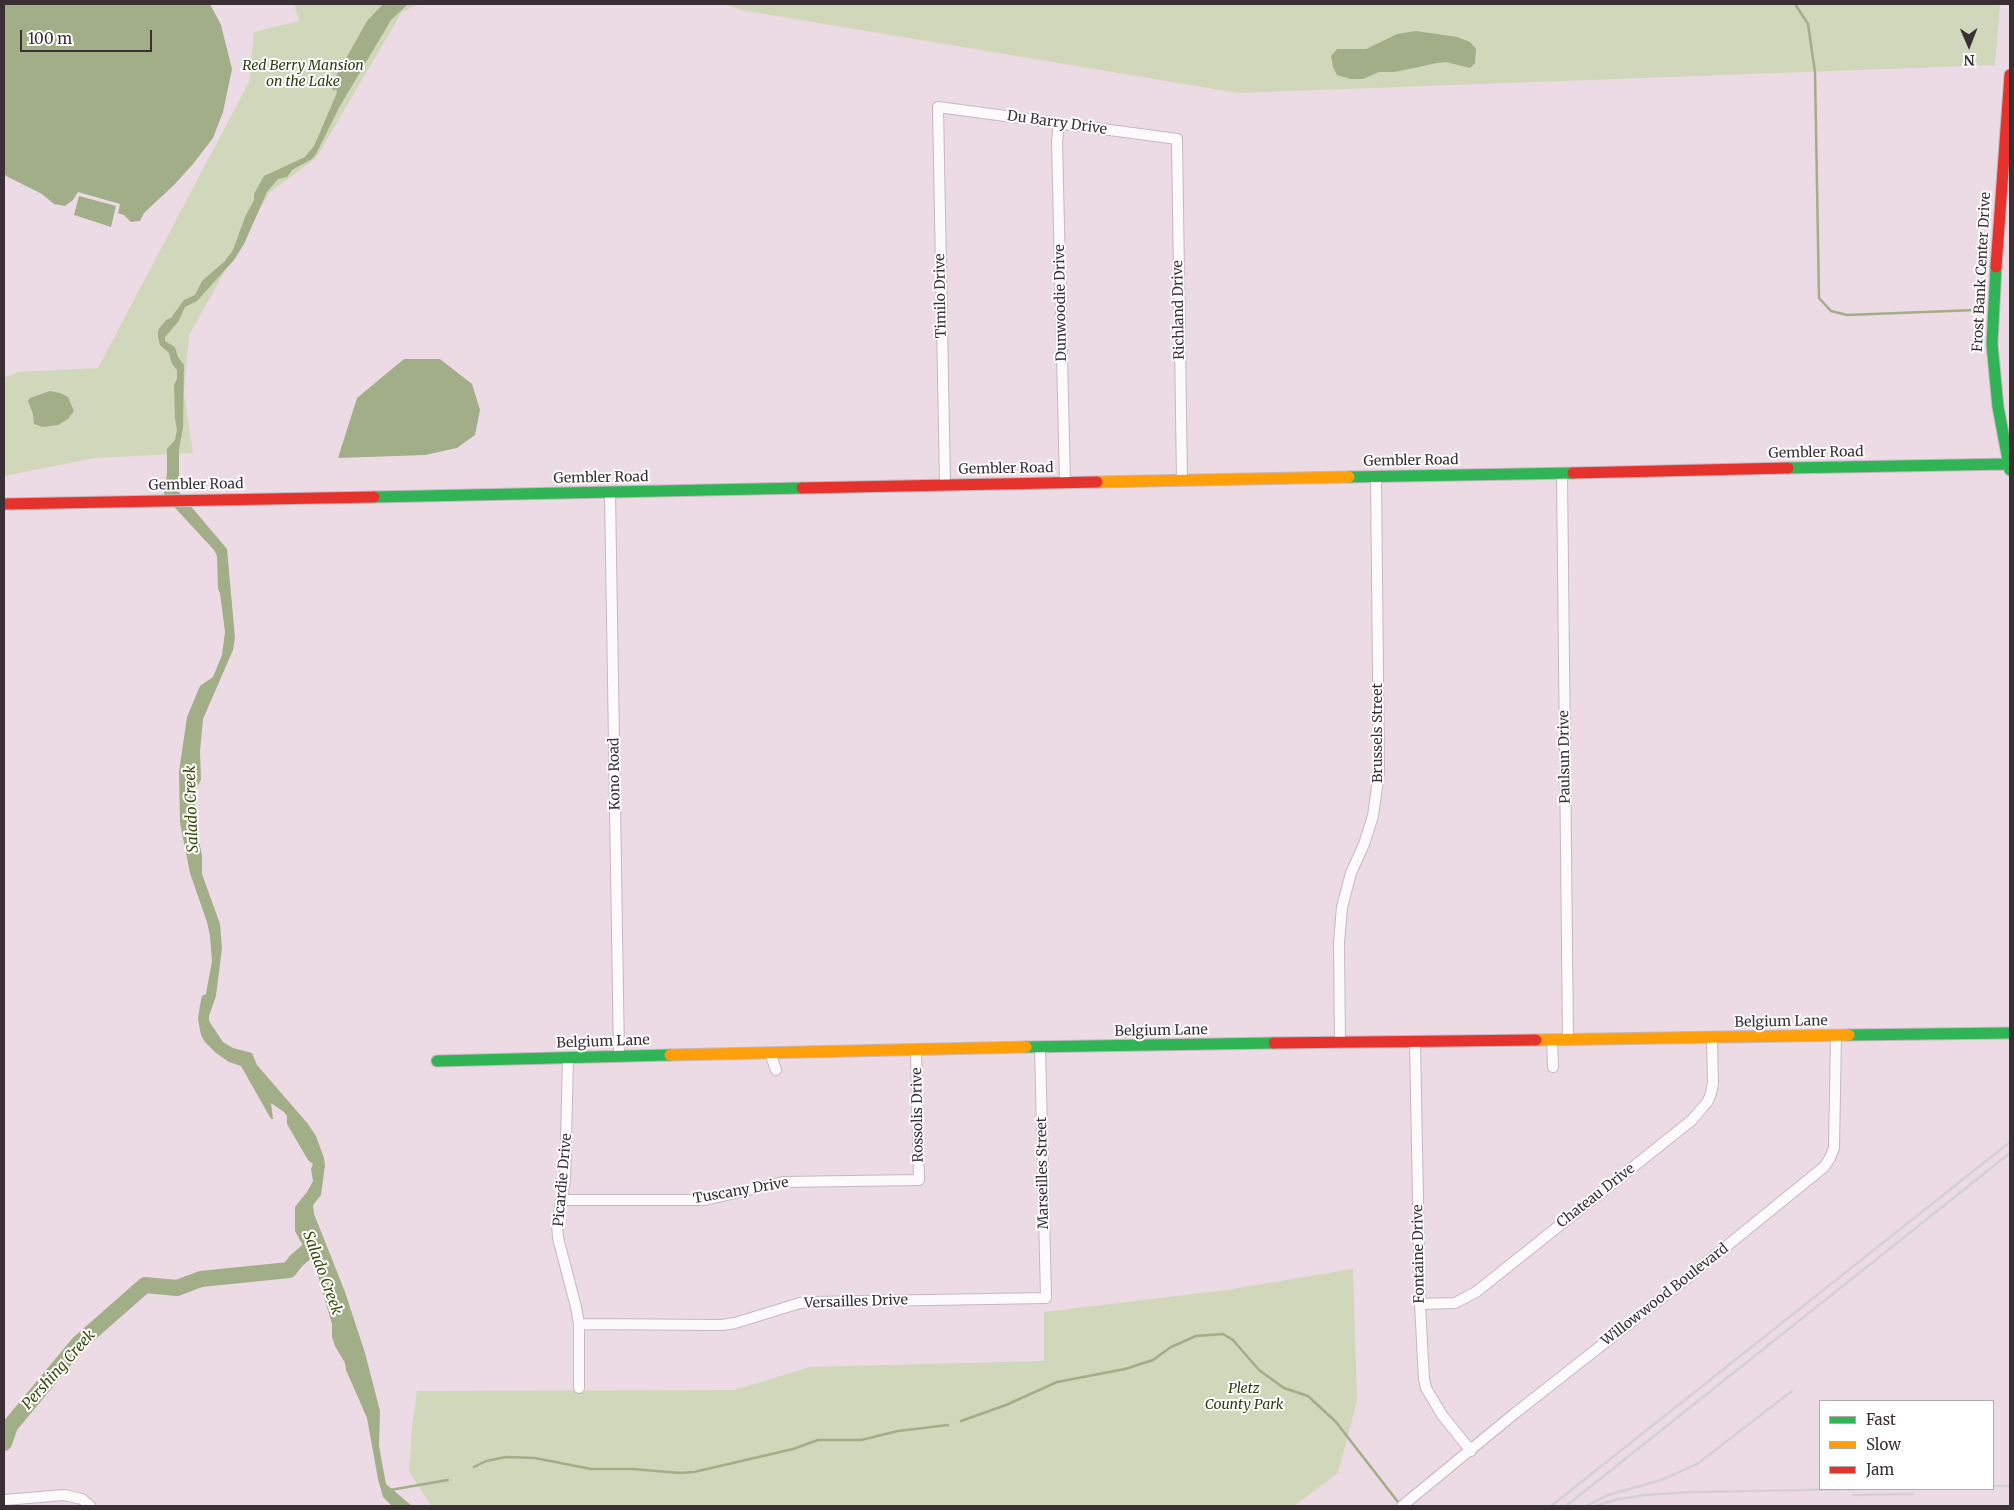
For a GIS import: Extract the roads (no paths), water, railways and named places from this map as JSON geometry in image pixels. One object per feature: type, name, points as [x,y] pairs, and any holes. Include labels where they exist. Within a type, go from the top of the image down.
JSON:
[{"type":"main road","name":"Frost Bank Center Drive","points":[[2010,75],[1994,278],[1992,344],[1997,400],[2010,467]]},
{"type":"main road","name":"Gembler Road","points":[[4,504],[1562,473],[2010,467]]},
{"type":"main road","name":"Belgium Lane","points":[[437,1061],[1040,1047],[2010,1033]]},
{"type":"street","name":"Du Barry Drive","points":[[938,107],[1177,139]]},
{"type":"street","name":"Timilo Drive","points":[[938,107],[945,485]]},
{"type":"street","name":"Dunwoodie Drive","points":[[1060,124],[1058,142],[1065,483]]},
{"type":"street","name":"Richland Drive","points":[[1177,139],[1182,481]]},
{"type":"street","name":"Paulsun Drive","points":[[1562,473],[1568,1040]]},
{"type":"street","name":"Brussels Street","points":[[1340,1043],[1339,925],[1351,873],[1364,844],[1373,816],[1379,772],[1376,477]]},
{"type":"street","name":"Kono Road","points":[[610,492],[620,1056]]},
{"type":"street","name":"Willowwood Boulevard","points":[[1402,1506],[1514,1414],[1701,1267],[1824,1167],[1834,1148],[1836,1036]]},
{"type":"street","name":"Chateau Drive","points":[[1420,1304],[1454,1303],[1476,1292],[1692,1120],[1704,1107],[1711,1093],[1713,1083],[1712,1038]]},
{"type":"street","points":[[1552,1040],[1552,1067]]},
{"type":"street","name":"Fontaine Drive","points":[[1415,1042],[1420,1304],[1424,1379],[1426,1388],[1442,1415],[1471,1451]]},
{"type":"street","name":"Marseilles Street","points":[[1040,1047],[1046,1298]]},
{"type":"street","name":"Rossolis Drive","points":[[916,1050],[919,1180]]},
{"type":"street","points":[[770,1053],[776,1070]]},
{"type":"street","name":"Picardie Drive","points":[[568,1059],[567,1144],[562,1200],[557,1224],[558,1238],[579,1324],[579,1388]]},
{"type":"street","name":"Tuscany Drive","points":[[562,1200],[705,1200],[782,1182],[919,1180]]},
{"type":"street","name":"Versailles Drive","points":[[579,1324],[722,1325],[735,1323],[800,1302],[1046,1298]]},
{"type":"street","points":[[4,1500],[64,1495],[82,1499],[90,1506]]},
{"type":"water","points":[[4,4],[210,4],[221,25],[232,69],[223,112],[213,138],[174,185],[144,213],[140,221],[131,222],[124,215],[118,213],[120,204],[78,192],[73,200],[65,206],[54,204],[42,194],[6,176],[4,171]]},
{"type":"water","name":"Salado Creek","points":[[383,4],[408,4],[391,20],[340,106],[316,154],[312,159],[292,170],[287,177],[278,179],[267,192],[244,244],[234,260],[197,301],[185,307],[178,322],[165,337],[165,341],[175,347],[178,357],[184,365],[183,428],[179,449],[179,481],[174,485],[174,488],[227,549],[235,638],[233,650],[203,719],[200,751],[201,780],[196,789],[194,819],[202,855],[202,874],[220,924],[222,948],[216,996],[209,1021],[223,1042],[233,1048],[252,1053],[257,1065],[308,1124],[316,1136],[325,1165],[321,1195],[313,1205],[314,1214],[345,1292],[365,1353],[380,1411],[379,1446],[386,1484],[412,1506],[392,1506],[383,1497],[367,1418],[346,1370],[345,1363],[335,1346],[332,1337],[332,1324],[317,1272],[295,1231],[295,1207],[313,1181],[311,1169],[313,1164],[308,1160],[287,1124],[287,1116],[284,1112],[271,1103],[273,1119],[271,1119],[241,1066],[229,1062],[216,1053],[201,1035],[198,1019],[202,996],[206,994],[212,961],[210,936],[190,873],[180,823],[179,772],[187,717],[200,686],[213,677],[222,655],[225,632],[218,589],[217,556],[214,550],[165,497],[164,493],[167,473],[167,449],[175,440],[177,430],[174,385],[177,379],[177,370],[172,364],[169,353],[160,345],[158,337],[158,330],[166,320],[171,318],[184,300],[195,295],[202,281],[225,261],[233,250],[245,217],[254,200],[254,194],[264,176],[305,157],[314,146],[336,95],[337,91],[336,89],[333,91],[332,86],[334,80],[367,21]]},
{"type":"water","points":[[1416,31],[1457,37],[1470,42],[1476,49],[1475,63],[1470,68],[1446,62],[1437,63],[1395,72],[1379,72],[1363,79],[1351,79],[1337,75],[1333,67],[1331,56],[1337,49],[1366,49],[1397,34]]},
{"type":"water","points":[[79,196],[116,206],[111,227],[74,215]]},
{"type":"water","points":[[404,359],[440,359],[472,384],[480,410],[475,435],[457,448],[425,455],[338,458],[357,398]]},
{"type":"water","points":[[50,391],[68,397],[74,411],[68,419],[58,425],[43,427],[34,424],[33,414],[28,401],[30,398]]},
{"type":"waterway","points":[[1795,4],[1808,24],[1815,72],[1819,298],[1831,311],[1847,315],[1976,310]]},
{"type":"waterway","name":"Pershing Creek","points":[[4,1443],[10,1426],[78,1344],[145,1285],[177,1288],[201,1279],[289,1270],[313,1246]]},
{"type":"waterway","points":[[961,1421],[1006,1405],[1057,1382],[1125,1369],[1153,1360],[1171,1347],[1196,1336],[1223,1334],[1233,1340],[1259,1370],[1284,1388],[1308,1396],[1336,1422],[1398,1502]]},
{"type":"waterway","points":[[474,1467],[486,1461],[506,1457],[535,1458],[591,1469],[694,1472],[793,1449],[818,1440],[861,1440],[898,1431],[948,1425]]},
{"type":"waterway","points":[[390,1490],[448,1480]]},
{"type":"railway","points":[[1551,1506],[2010,1142]]},
{"type":"railway","points":[[1566,1506],[2010,1153]]},
{"type":"railway","points":[[1586,1506],[1608,1495],[1661,1480],[1697,1464],[1792,1391]]},
{"type":"railway","points":[[1994,1486],[2010,1486]]},
{"type":"railway","points":[[1596,1506],[1614,1500],[1644,1495],[1692,1492],[1819,1490]]},
{"type":"railway","points":[[1853,1495],[1913,1494]]},
{"type":"park label","name":"Red Berry Mansion on the Lake","points":[[303,74]]},
{"type":"park label","name":"Pletz County Park","points":[[1244,1398]]}]
